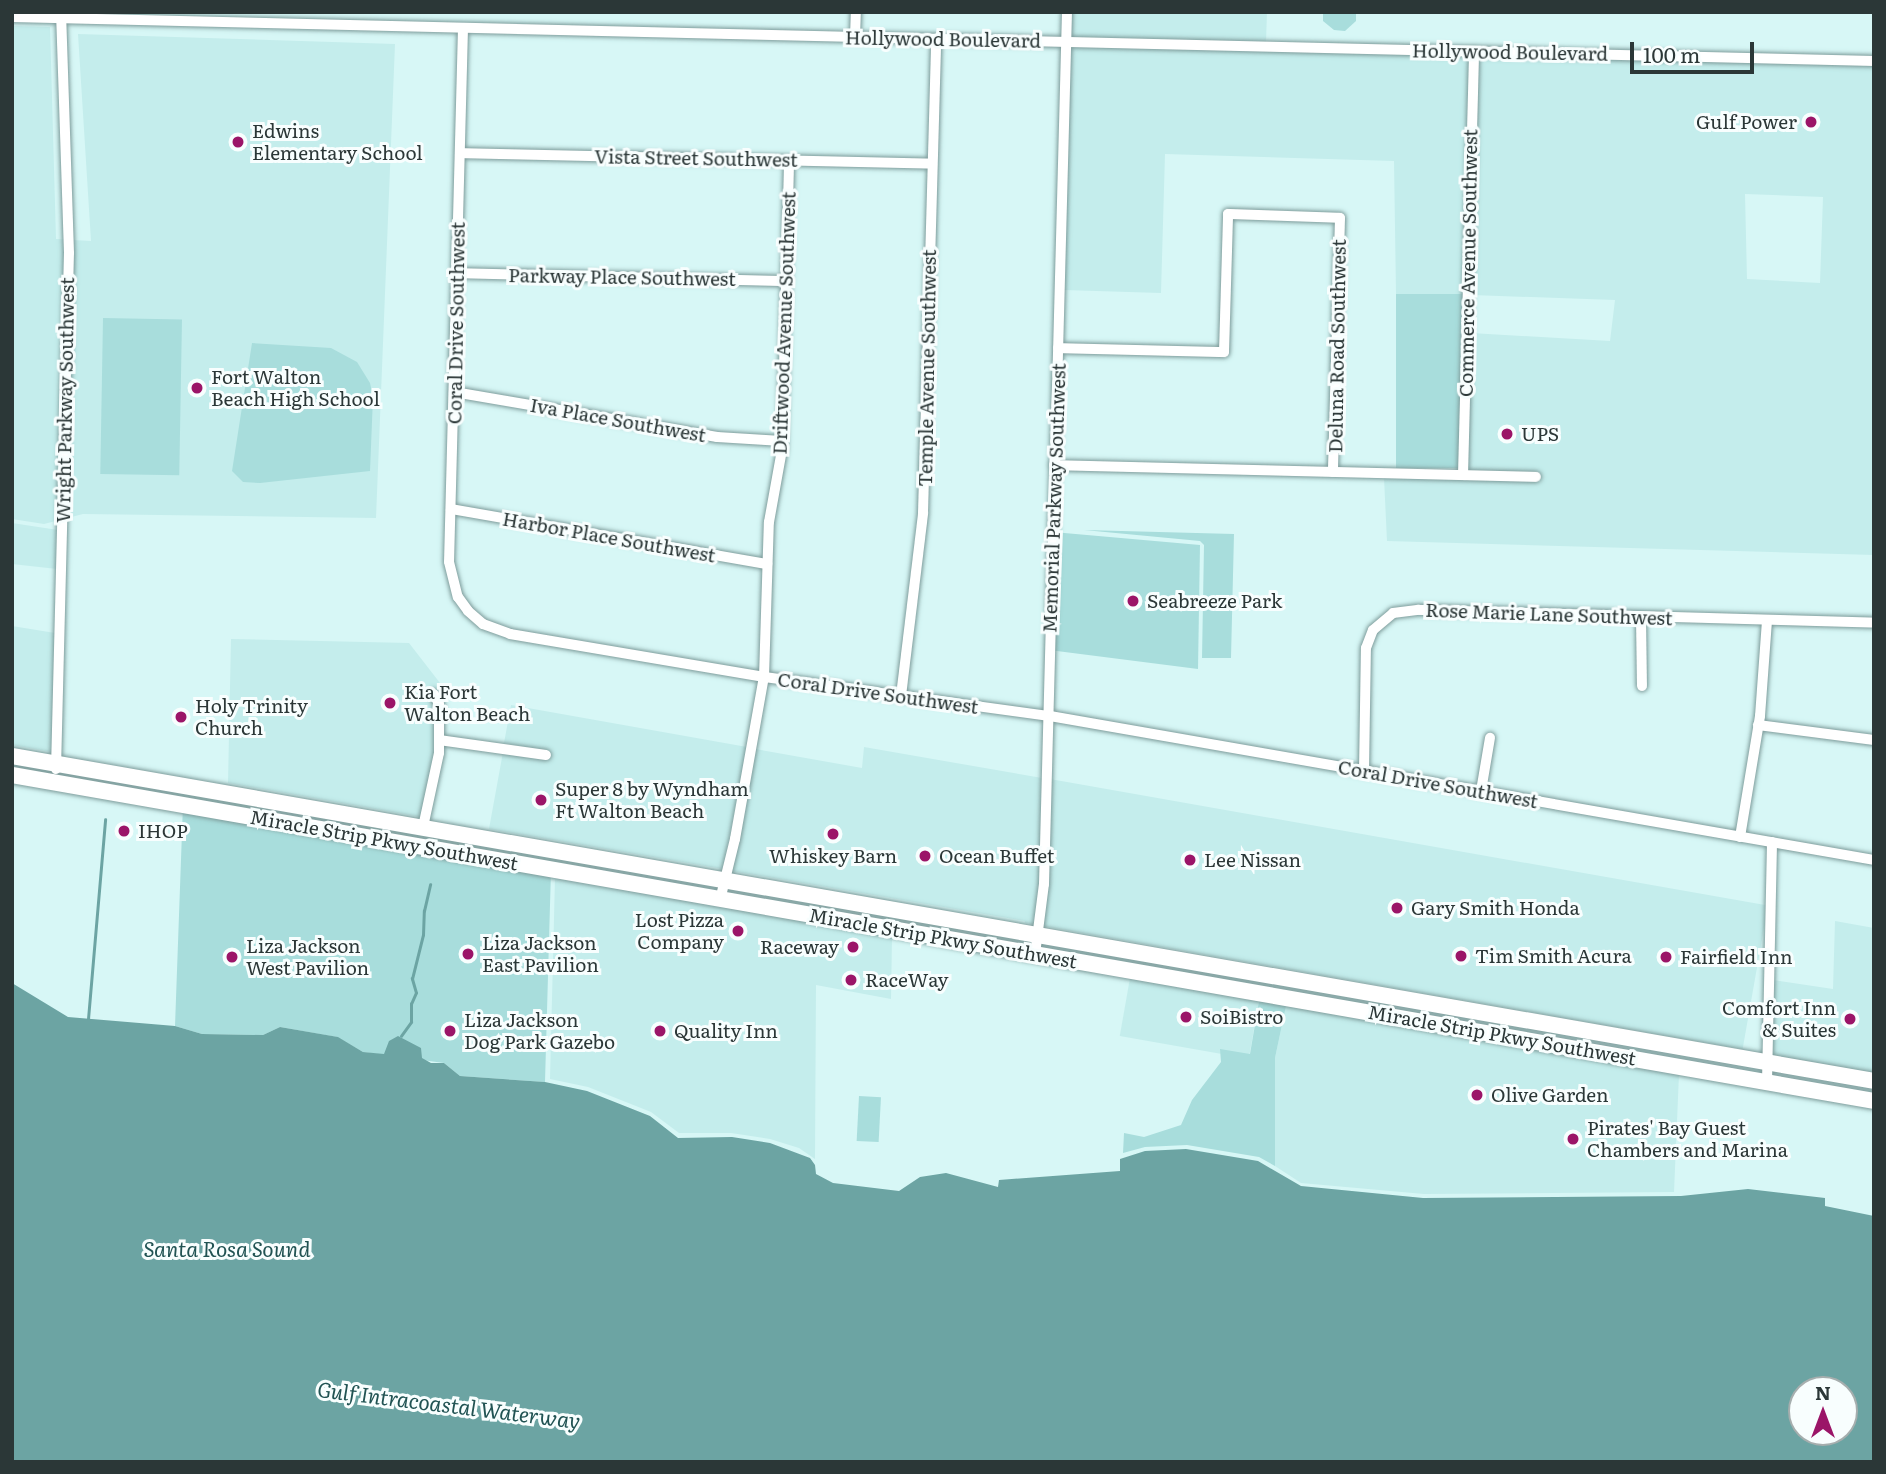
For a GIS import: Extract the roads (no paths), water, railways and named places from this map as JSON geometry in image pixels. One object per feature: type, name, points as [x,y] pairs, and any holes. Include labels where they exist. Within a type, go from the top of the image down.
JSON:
[{"type":"highway","name":"Miracle Strip Pkwy Southwest","points":[[12,756],[1874,1081]]},
{"type":"highway","name":"Miracle Strip Pkwy Southwest","points":[[12,775],[1874,1101]]},
{"type":"street","points":[[855,37],[856,12]]},
{"type":"street","name":"Memorial Parkway Southwest","points":[[1035,954],[1044,884],[1067,12]]},
{"type":"street","name":"Hollywood Boulevard","points":[[12,17],[61,15],[275,18],[463,28],[1874,61]]},
{"type":"street","name":"Wright Parkway Southwest","points":[[55,782],[69,253],[61,15]]},
{"type":"street","name":"Coral Drive Southwest","points":[[463,28],[451,577],[463,605],[483,624],[510,634],[764,677],[1048,716],[1874,860]]},
{"type":"street","name":"Temple Avenue Southwest","points":[[901,696],[923,513],[936,39]]},
{"type":"street","name":"Commerce Avenue Southwest","points":[[1463,475],[1474,51]]},
{"type":"street","name":"Vista Street Southwest","points":[[460,153],[932,164]]},
{"type":"street","name":"Driftwood Avenue Southwest","points":[[720,900],[764,677],[769,523],[782,441],[789,161]]},
{"type":"street","name":"Deluna Road Southwest","points":[[1058,348],[1224,352],[1228,214],[1340,218],[1334,472]]},
{"type":"street","name":"Parkway Place Southwest","points":[[457,273],[786,281]]},
{"type":"street","name":"Iva Place Southwest","points":[[454,391],[717,437],[782,441]]},
{"type":"street","points":[[1055,465],[1536,477]]},
{"type":"street","name":"Harbor Place Southwest","points":[[451,509],[767,564]]},
{"type":"street","name":"Rose Marie Lane Southwest","points":[[1364,771],[1366,648],[1373,630],[1393,613],[1419,610],[1874,623]]},
{"type":"street","points":[[1641,617],[1642,686]]},
{"type":"street","points":[[1740,837],[1758,726],[1767,620]]},
{"type":"street","points":[[423,827],[439,758],[439,704],[434,694]]},
{"type":"street","points":[[1758,726],[1874,740]]},
{"type":"street","points":[[1481,791],[1490,738]]},
{"type":"street","points":[[439,740],[546,755]]},
{"type":"street","points":[[1767,1082],[1772,842]]},
{"type":"water","name":"Santa Rosa Sound","points":[[12,983],[68,1017],[175,1026],[202,1034],[263,1035],[280,1027],[338,1037],[363,1052],[384,1054],[389,1041],[398,1036],[421,1048],[422,1058],[431,1063],[444,1063],[460,1076],[545,1082],[587,1091],[650,1116],[678,1138],[732,1137],[770,1143],[810,1158],[815,1165],[816,1174],[833,1183],[899,1191],[920,1177],[946,1173],[998,1187],[999,1180],[1120,1171],[1120,1159],[1145,1151],[1186,1149],[1258,1161],[1301,1186],[1423,1198],[1681,1196],[1748,1189],[1825,1198],[1825,1206],[1874,1216],[1874,1462],[12,1462]]},
{"type":"waterway","points":[[88,1019],[105,820]]},
{"type":"waterway","points":[[401,1036],[411,1022],[411,1004],[416,993],[412,979],[423,935],[424,911],[430,885]]},
{"type":"place","name":"Gulf Power","points":[[1811,122]]},
{"type":"place","name":"Edwins Elementary School","points":[[238,142]]},
{"type":"place","name":"Fort Walton Beach High School","points":[[197,388]]},
{"type":"place","name":"UPS","points":[[1507,434]]},
{"type":"place","name":"Seabreeze Park","points":[[1133,601]]},
{"type":"place","name":"Kia Fort Walton Beach","points":[[390,703]]},
{"type":"place","name":"Holy Trinity Church","points":[[181,717]]},
{"type":"place","name":"Super 8 by Wyndham Ft Walton Beach","points":[[541,800]]},
{"type":"place","name":"IHOP","points":[[124,831]]},
{"type":"place","name":"Whiskey Barn","points":[[833,834]]},
{"type":"place","name":"Ocean Buffet","points":[[925,856]]},
{"type":"place","name":"Lee Nissan","points":[[1190,860]]},
{"type":"place","name":"Gary Smith Honda","points":[[1397,908]]},
{"type":"place","name":"Lost Pizza Company","points":[[738,931]]},
{"type":"place","name":"Raceway","points":[[853,947]]},
{"type":"place","name":"Liza Jackson East Pavilion","points":[[468,954]]},
{"type":"place","name":"Tim Smith Acura","points":[[1461,956]]},
{"type":"place","name":"Liza Jackson West Pavilion","points":[[232,957]]},
{"type":"place","name":"Fairfield Inn","points":[[1666,957]]},
{"type":"place","name":"RaceWay","points":[[851,980]]},
{"type":"place","name":"SoiBistro","points":[[1186,1017]]},
{"type":"place","name":"Comfort Inn & Suites","points":[[1850,1019]]},
{"type":"place","name":"Liza Jackson Dog Park Gazebo","points":[[450,1031]]},
{"type":"place","name":"Quality Inn","points":[[660,1031]]},
{"type":"place","name":"Olive Garden","points":[[1477,1095]]},
{"type":"place","name":"Pirates' Bay Guest Chambers and Marina","points":[[1573,1139]]},
{"type":"water label","name":"Gulf Intracoastal Waterway","points":[[449,1404]]}]
